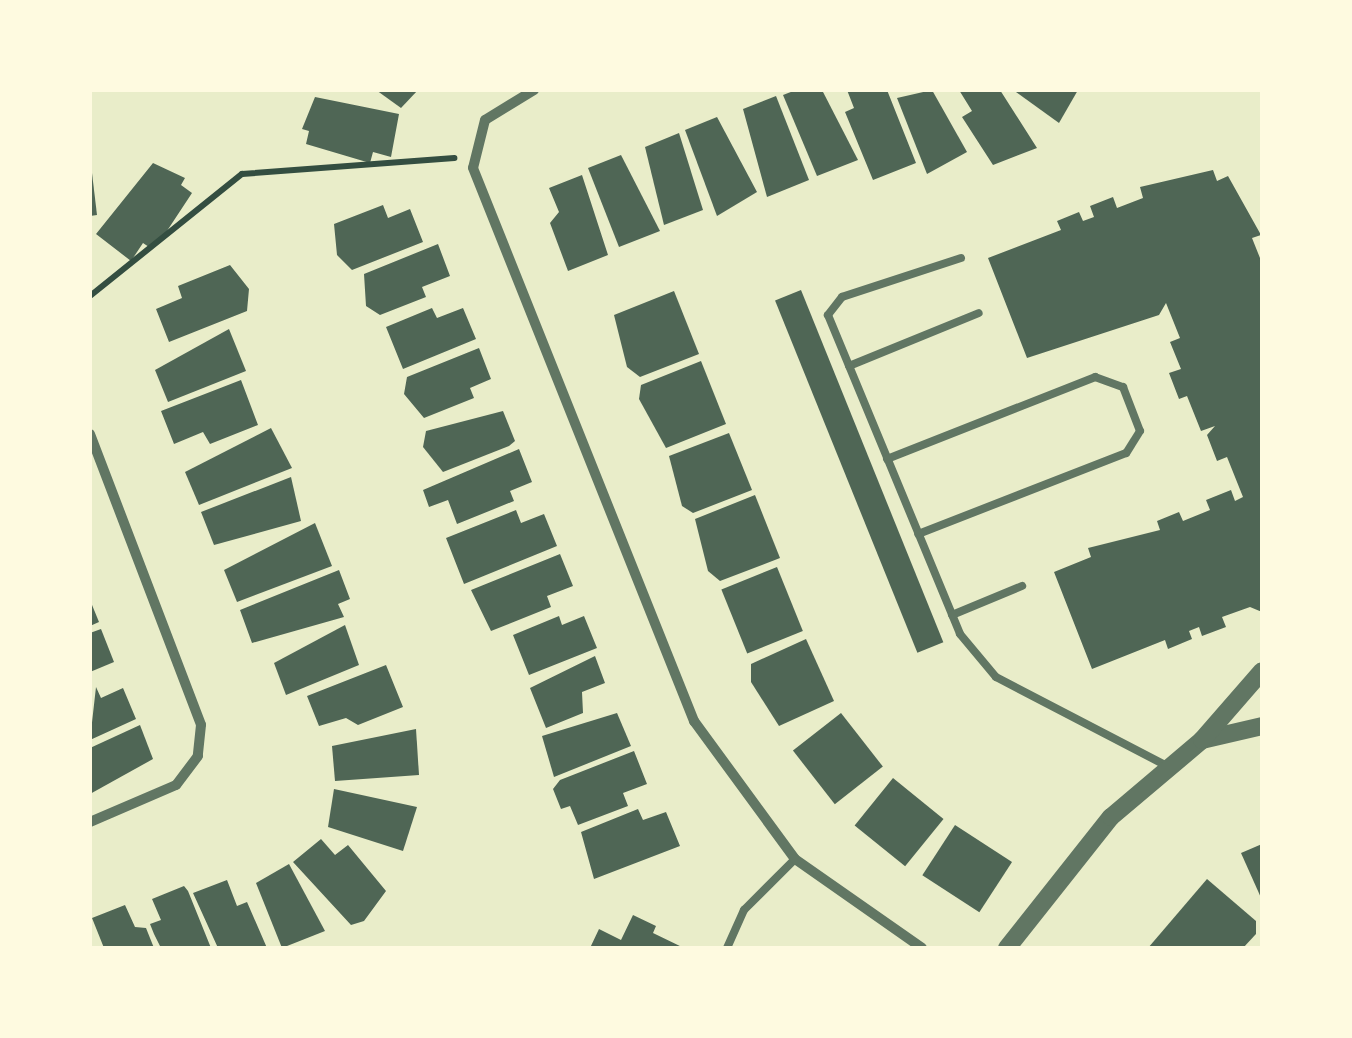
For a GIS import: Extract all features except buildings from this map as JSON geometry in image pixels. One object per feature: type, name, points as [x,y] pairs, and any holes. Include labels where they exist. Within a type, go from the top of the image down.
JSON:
[{"type":"street","points":[[534,90],[496,109],[475,135],[470,157],[694,721],[795,859],[922,948]]},
{"type":"street","points":[[90,434],[193,691],[198,756],[176,785],[90,822]]},
{"type":"street","points":[[1007,948],[1070,863],[1167,766],[1202,740],[1262,671]]},
{"type":"street","points":[[1202,740],[1262,726]]},
{"type":"lane","points":[[961,258],[842,296],[828,314],[849,366],[952,615],[996,676],[1167,766]]},
{"type":"lane","points":[[849,366],[979,313]]},
{"type":"lane","points":[[887,458],[1094,377],[1124,387],[1140,431],[1126,453],[918,534]]},
{"type":"lane","points":[[952,615],[1022,586]]},
{"type":"lane","points":[[727,948],[744,910],[795,859]]},
{"type":"path","points":[[90,296],[242,174],[470,157]]}]
